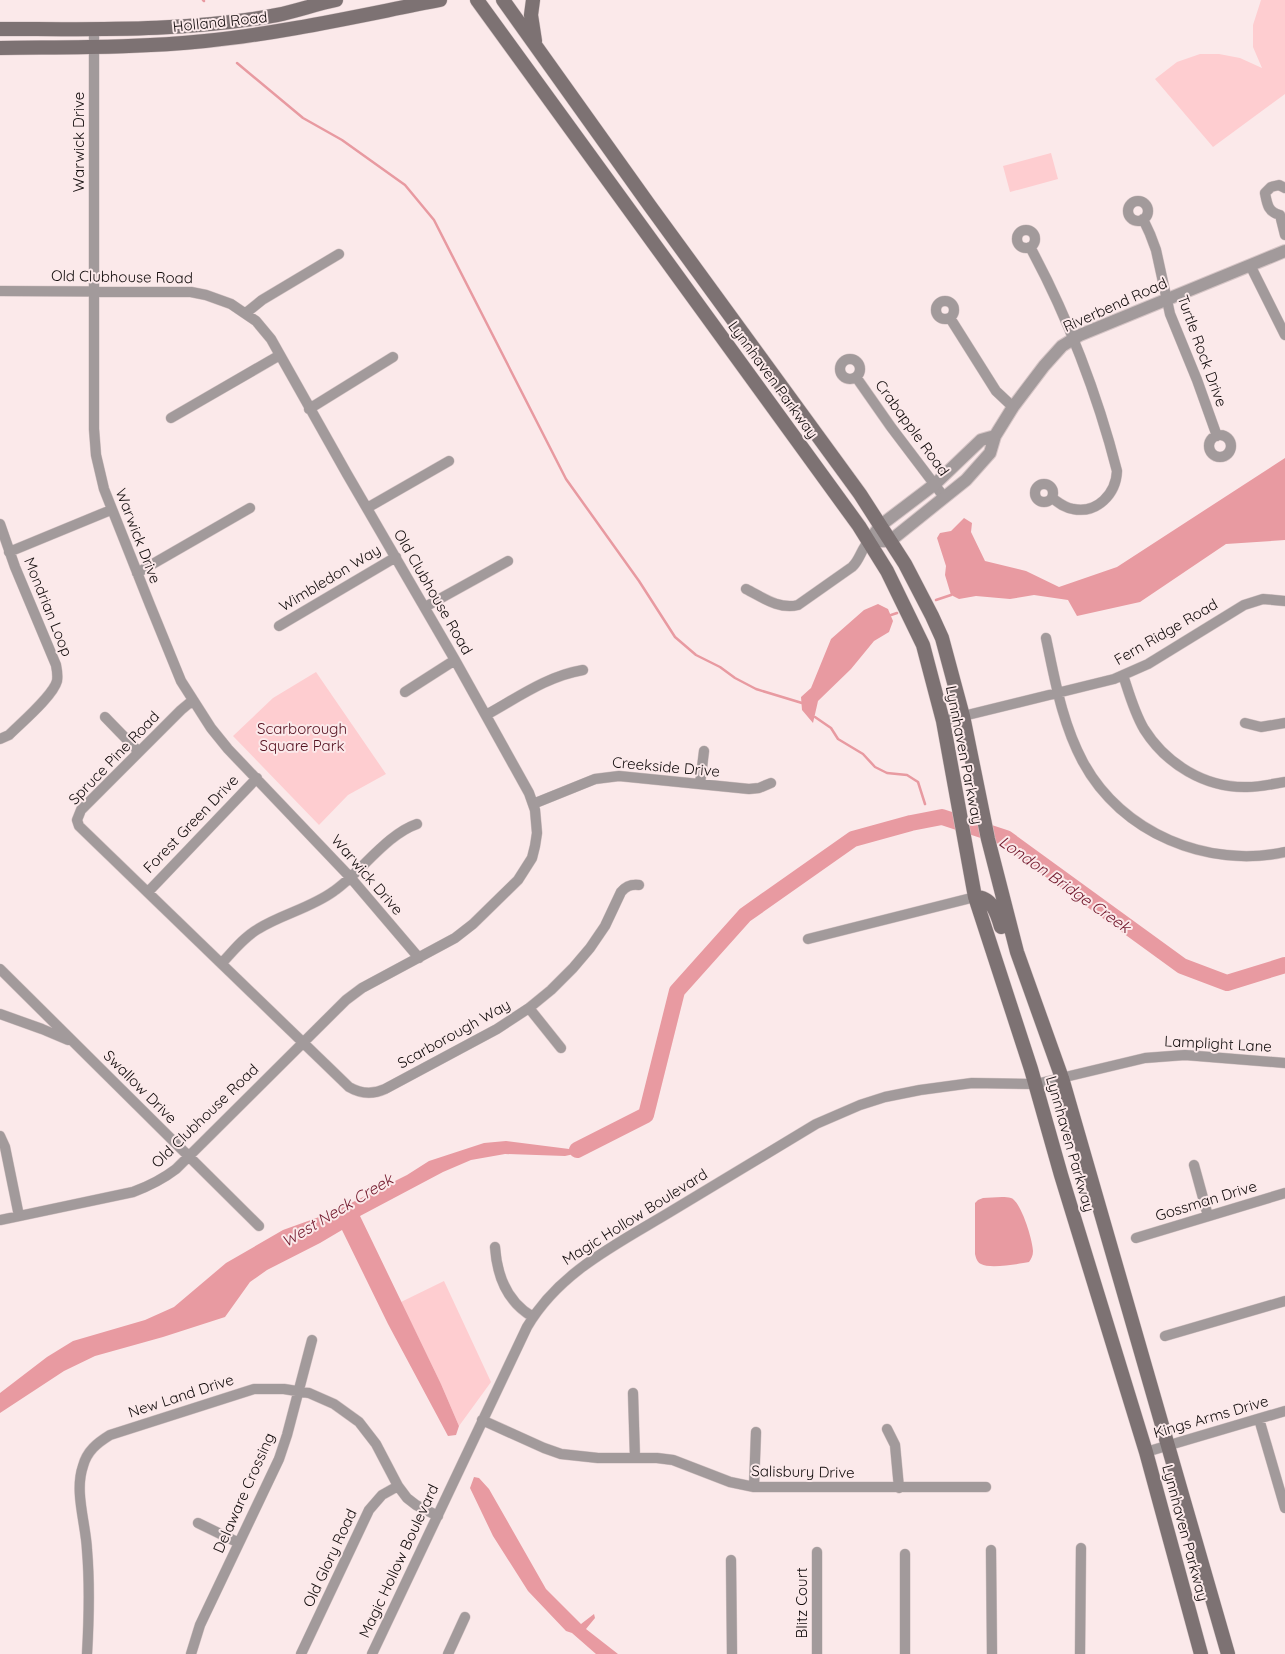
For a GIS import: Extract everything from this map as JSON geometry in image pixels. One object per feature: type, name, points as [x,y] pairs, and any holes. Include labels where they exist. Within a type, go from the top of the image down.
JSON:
[{"type":"main road","name":"Holland Road","points":[[0,29],[94,30],[183,27],[278,15],[336,0]]},
{"type":"main road","name":"Holland Road","points":[[0,48],[161,45],[274,32],[440,0]]},
{"type":"main road","name":"Lynnhaven Parkway","points":[[477,0],[869,541],[904,604],[923,645],[943,721],[975,897],[1036,1084],[1061,1175],[1146,1452],[1201,1654]]},
{"type":"main road","name":"Lynnhaven Parkway","points":[[503,0],[881,525],[917,585],[942,638],[964,716],[988,839],[1023,972],[1062,1078],[1228,1654]]},
{"type":"main road","points":[[533,0],[530,15],[536,47]]},
{"type":"main road","points":[[975,897],[986,900],[996,910],[1011,954],[1023,972]]},
{"type":"street","name":"Warwick Drive","points":[[94,30],[94,430],[101,480],[111,510],[181,681],[219,739],[350,877],[418,958]]},
{"type":"street","points":[[1285,188],[1279,185],[1271,187],[1265,193],[1268,209],[1274,214],[1282,213],[1285,235]]},
{"type":"street","name":"Turtle Rock Drive","points":[[1143,219],[1156,250],[1170,314],[1198,380],[1217,436]]},
{"type":"street","points":[[1030,247],[1045,274],[1073,339],[1113,454],[1117,471],[1117,480],[1110,495],[1087,509],[1072,509],[1052,498]]},
{"type":"street","name":"Riverbend Road","points":[[890,541],[890,539],[966,480],[990,453],[994,436],[1013,407],[1052,356],[1073,339],[1285,251]]},
{"type":"street","points":[[246,313],[262,300],[339,254]]},
{"type":"street","points":[[1250,265],[1285,335]]},
{"type":"street","name":"Old Clubhouse Road","points":[[0,290],[191,292],[220,299],[246,313],[264,330],[486,715],[533,804],[537,820],[532,858],[518,880],[472,924],[440,947],[362,988],[346,1000],[165,1178],[141,1189],[0,1220]]},
{"type":"street","points":[[950,318],[996,391],[1013,407]]},
{"type":"street","points":[[171,418],[280,355]]},
{"type":"street","points":[[309,408],[393,358]]},
{"type":"street","name":"Crabapple Road","points":[[856,377],[944,497]]},
{"type":"street","name":"Riverbend Road","points":[[869,541],[881,525],[935,484],[981,440],[994,436]]},
{"type":"street","points":[[366,508],[449,461]]},
{"type":"street","points":[[137,573],[250,508]]},
{"type":"street","points":[[9,552],[111,510]]},
{"type":"street","name":"Mondrian Loop","points":[[0,524],[9,552],[58,672],[57,680],[51,692],[9,735],[0,739]]},
{"type":"street","points":[[746,588],[781,606],[791,607],[798,605],[856,564],[864,546],[869,541],[890,541]]},
{"type":"street","name":"Wimbledon Way","points":[[279,626],[396,557]]},
{"type":"street","points":[[425,607],[508,561]]},
{"type":"street","name":"Fern Ridge Road","points":[[943,721],[1096,684],[1123,675],[1160,657],[1244,605],[1263,599],[1285,601]]},
{"type":"street","points":[[1046,638],[1057,693],[1077,750],[1090,774],[1109,798],[1137,821],[1172,842],[1189,848],[1213,854],[1256,856],[1285,852]]},
{"type":"street","points":[[404,692],[455,660]]},
{"type":"street","points":[[486,715],[554,677],[583,670]]},
{"type":"street","points":[[1123,675],[1135,710],[1144,728],[1162,752],[1188,772],[1203,779],[1234,787],[1263,786],[1285,782]]},
{"type":"street","name":"Spruce Pine Road","points":[[148,892],[79,826],[78,815],[193,700]]},
{"type":"street","points":[[105,717],[139,752]]},
{"type":"street","points":[[1245,723],[1261,727],[1285,724]]},
{"type":"street","points":[[700,784],[704,751]]},
{"type":"street","name":"Creekside Drive","points":[[533,804],[595,779],[606,777],[620,776],[749,789],[759,788],[771,783]]},
{"type":"street","name":"Forest Green Drive","points":[[148,892],[257,778]]},
{"type":"street","points":[[222,963],[246,937],[257,929],[335,891],[403,831],[417,824]]},
{"type":"street","name":"Scarborough Way","points":[[303,1042],[349,1087],[362,1093],[371,1093],[385,1089],[497,1030],[529,1008],[568,974],[590,948],[605,926],[620,892],[630,885],[639,885]]},
{"type":"street","points":[[148,892],[303,1042]]},
{"type":"street","points":[[808,939],[975,897]]},
{"type":"street","name":"Swallow Drive","points":[[0,969],[259,1226]]},
{"type":"street","points":[[529,1008],[561,1048]]},
{"type":"street","points":[[0,1014],[73,1042]]},
{"type":"street","name":"Lamplight Lane","points":[[1062,1078],[1165,1055],[1285,1063]]},
{"type":"street","name":"Magic Hollow Boulevard","points":[[372,1654],[482,1420],[533,1317],[552,1292],[578,1269],[735,1172],[816,1124],[839,1113],[885,1097],[946,1086],[972,1083],[1036,1084],[1062,1078]]},
{"type":"street","points":[[0,1136],[5,1147],[19,1216]]},
{"type":"street","points":[[1194,1165],[1208,1216]]},
{"type":"street","name":"Gossman Drive","points":[[1136,1238],[1285,1193]]},
{"type":"street","points":[[495,1247],[498,1271],[508,1295],[514,1303],[533,1317]]},
{"type":"street","points":[[1165,1336],[1285,1301]]},
{"type":"street","name":"Delaware Crossing","points":[[191,1654],[200,1625],[279,1458],[287,1435],[312,1340]]},
{"type":"street","name":"New Land Drive","points":[[87,1654],[89,1578],[80,1488],[83,1465],[93,1447],[110,1435],[254,1389],[284,1388],[299,1390],[319,1396],[359,1422],[376,1444],[398,1486],[407,1498],[416,1505],[438,1516]]},
{"type":"street","points":[[633,1393],[635,1458]]},
{"type":"street","name":"Kings Arms Drive","points":[[1146,1452],[1285,1411]]},
{"type":"street","points":[[1259,1419],[1285,1508]]},
{"type":"street","name":"Salisbury Drive","points":[[482,1420],[561,1454],[598,1458],[657,1458],[673,1460],[730,1482],[754,1487],[986,1487]]},
{"type":"street","points":[[887,1428],[895,1445],[899,1488]]},
{"type":"street","points":[[754,1487],[756,1432]]},
{"type":"street","name":"Old Glory Road","points":[[301,1654],[369,1510],[382,1495],[398,1486]]},
{"type":"street","points":[[198,1523],[238,1543]]},
{"type":"street","points":[[1080,1654],[1081,1548]]},
{"type":"street","points":[[991,1550],[992,1654]]},
{"type":"street","name":"Blitz Court","points":[[817,1552],[817,1654]]},
{"type":"street","points":[[905,1554],[905,1654]]},
{"type":"street","points":[[731,1560],[732,1654]]},
{"type":"street","points":[[448,1654],[465,1617]]},
{"type":"green space","points":[[1261,0],[1285,0],[1285,94],[1213,147],[1155,79],[1177,62],[1200,54],[1219,54],[1240,58],[1262,68],[1253,47],[1253,25]]},
{"type":"green space","points":[[1051,153],[1058,179],[1010,192],[1003,166]]},
{"type":"green space","name":"Scarborough Square Park","points":[[316,672],[386,774],[348,795],[319,825],[233,736],[273,698]]},
{"type":"green space","points":[[444,1281],[491,1382],[459,1426],[401,1302]]},
{"type":"water","points":[[1285,458],[1285,540],[1226,544],[1140,602],[1077,616],[1068,600],[1034,595],[1010,599],[976,596],[959,599],[951,595],[945,575],[946,566],[937,538],[940,533],[951,531],[964,518],[972,523],[971,532],[985,561],[1026,571],[1059,587],[1117,567]]},
{"type":"water","points":[[878,604],[888,609],[893,621],[889,632],[874,641],[851,669],[818,701],[813,723],[802,710],[801,697],[811,688],[831,639],[864,610]]},
{"type":"water","name":"West Neck Creek","points":[[506,1141],[577,1150],[574,1154],[565,1156],[505,1154],[471,1160],[443,1172],[360,1216],[441,1384],[459,1426],[456,1435],[448,1436],[388,1324],[342,1230],[267,1270],[250,1282],[225,1317],[95,1356],[64,1371],[0,1413],[0,1393],[47,1357],[73,1341],[145,1320],[174,1307],[226,1263],[283,1230],[333,1212],[407,1175],[429,1161],[484,1143]]},
{"type":"water","points":[[1008,1197],[1019,1206],[1031,1239],[1033,1253],[1029,1262],[991,1266],[981,1264],[978,1261],[975,1254],[975,1203],[983,1198]]},
{"type":"water","points":[[474,1477],[479,1478],[489,1489],[546,1589],[581,1624],[594,1614],[595,1618],[586,1629],[618,1654],[596,1654],[572,1633],[566,1631],[528,1591],[493,1536],[470,1488]]},
{"type":"waterway","points":[[237,63],[303,118],[342,140],[405,185],[434,220],[566,479],[639,581],[675,637],[696,655],[756,689],[802,703]]},
{"type":"waterway","points":[[936,600],[951,595]]},
{"type":"waterway","points":[[891,615],[897,613]]},
{"type":"waterway","points":[[815,717],[831,728],[838,739],[863,754],[875,767],[887,773],[907,775],[918,782],[925,804]]},
{"type":"waterway","name":"London Bridge Creek","points":[[577,1150],[646,1115],[677,991],[745,915],[853,839],[911,823],[942,817],[1006,838],[1182,966],[1227,983],[1285,965]]}]
